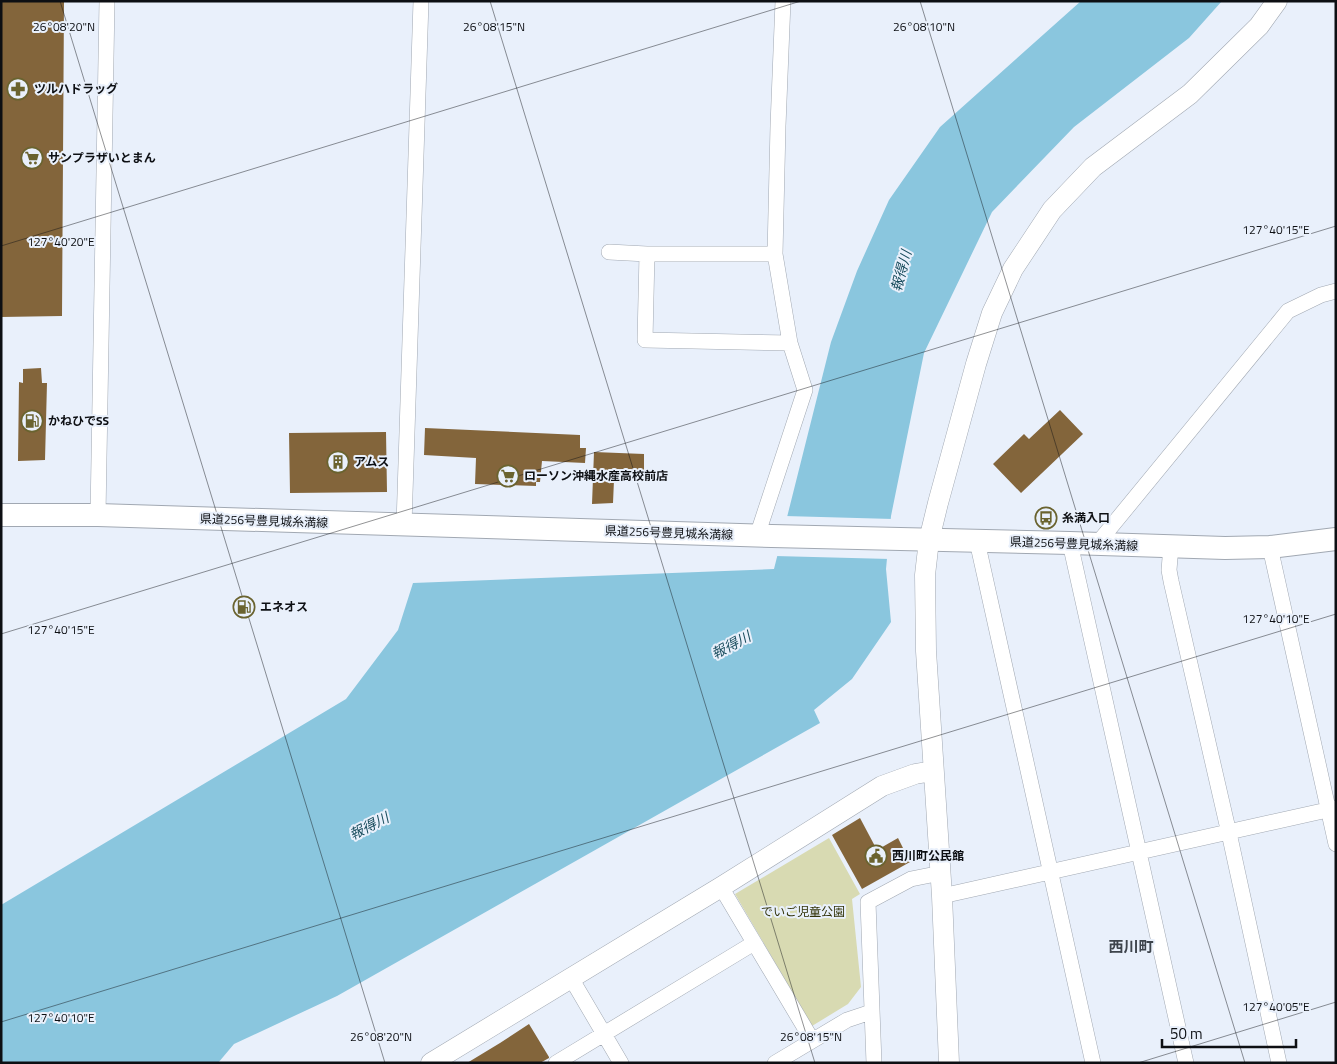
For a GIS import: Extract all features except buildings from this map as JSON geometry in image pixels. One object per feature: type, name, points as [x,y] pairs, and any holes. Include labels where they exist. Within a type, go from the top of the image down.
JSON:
[{"type":"main road","name":"県道256号豊見城糸満線","points":[[1,515],[98,515],[1224,548],[1270,547],[1336,539]]},
{"type":"street","points":[[98,515],[107,1]]},
{"type":"street","points":[[404,525],[421,1]]},
{"type":"street","points":[[764,536],[805,390],[790,343],[775,254],[783,1]]},
{"type":"street","points":[[949,1063],[942,896],[925,623],[925,575],[929,540],[976,364],[992,313],[1013,269],[1052,210],[1093,167],[1190,94],[1259,26],[1277,1]]},
{"type":"street","points":[[609,252],[647,254],[775,254]]},
{"type":"street","points":[[647,254],[645,340],[790,343]]},
{"type":"street","points":[[1097,544],[1288,311],[1321,295],[1336,291]]},
{"type":"street","points":[[977,541],[1093,1063]]},
{"type":"street","points":[[1070,543],[1186,1063]]},
{"type":"street","points":[[1171,546],[1169,570],[1171,581],[1229,832],[1279,1063]]},
{"type":"street","points":[[1270,547],[1332,809],[1336,844]]},
{"type":"street","points":[[431,1063],[721,887],[882,786],[915,774],[933,771]]},
{"type":"street","points":[[942,896],[1332,809]]},
{"type":"street","points":[[874,1063],[868,902],[911,878],[940,873]]},
{"type":"street","points":[[721,887],[812,1040]]},
{"type":"street","points":[[556,1063],[754,943]]},
{"type":"street","points":[[571,978],[621,1063]]},
{"type":"street","points":[[775,1063],[847,1020],[872,1012]]},
{"type":"green space","name":"でいご児童公園","points":[[829,838],[860,894],[852,899],[861,987],[848,1004],[812,1026],[735,894]]},
{"type":"water","name":"報得川","points":[[1081,1],[1222,1],[1189,38],[1074,127],[992,212],[924,353],[891,516],[886,569],[891,622],[852,679],[814,710],[820,723],[337,996],[234,1044],[218,1063],[1,1063],[1,905],[346,699],[398,630],[413,583],[774,569],[831,342],[857,271],[889,200],[940,127]]},
{"type":"pier","points":[[785,516],[893,519],[890,559],[775,556]]},
{"type":"place","name":"ツルハドラッグ","points":[[18,89]]},
{"type":"place","name":"サンプラザいとまん","points":[[32,158]]},
{"type":"place","name":"かねひでSS","points":[[32,421]]},
{"type":"place","name":"アムス","points":[[338,462]]},
{"type":"place","name":"ローソン沖縄水産高校前店","points":[[508,476]]},
{"type":"place","name":"糸満入口","points":[[1046,518]]},
{"type":"place","name":"エネオス","points":[[244,607]]},
{"type":"place","name":"西川町公民館","points":[[876,856]]},
{"type":"district","name":"西川町","points":[[1131,947]]}]
